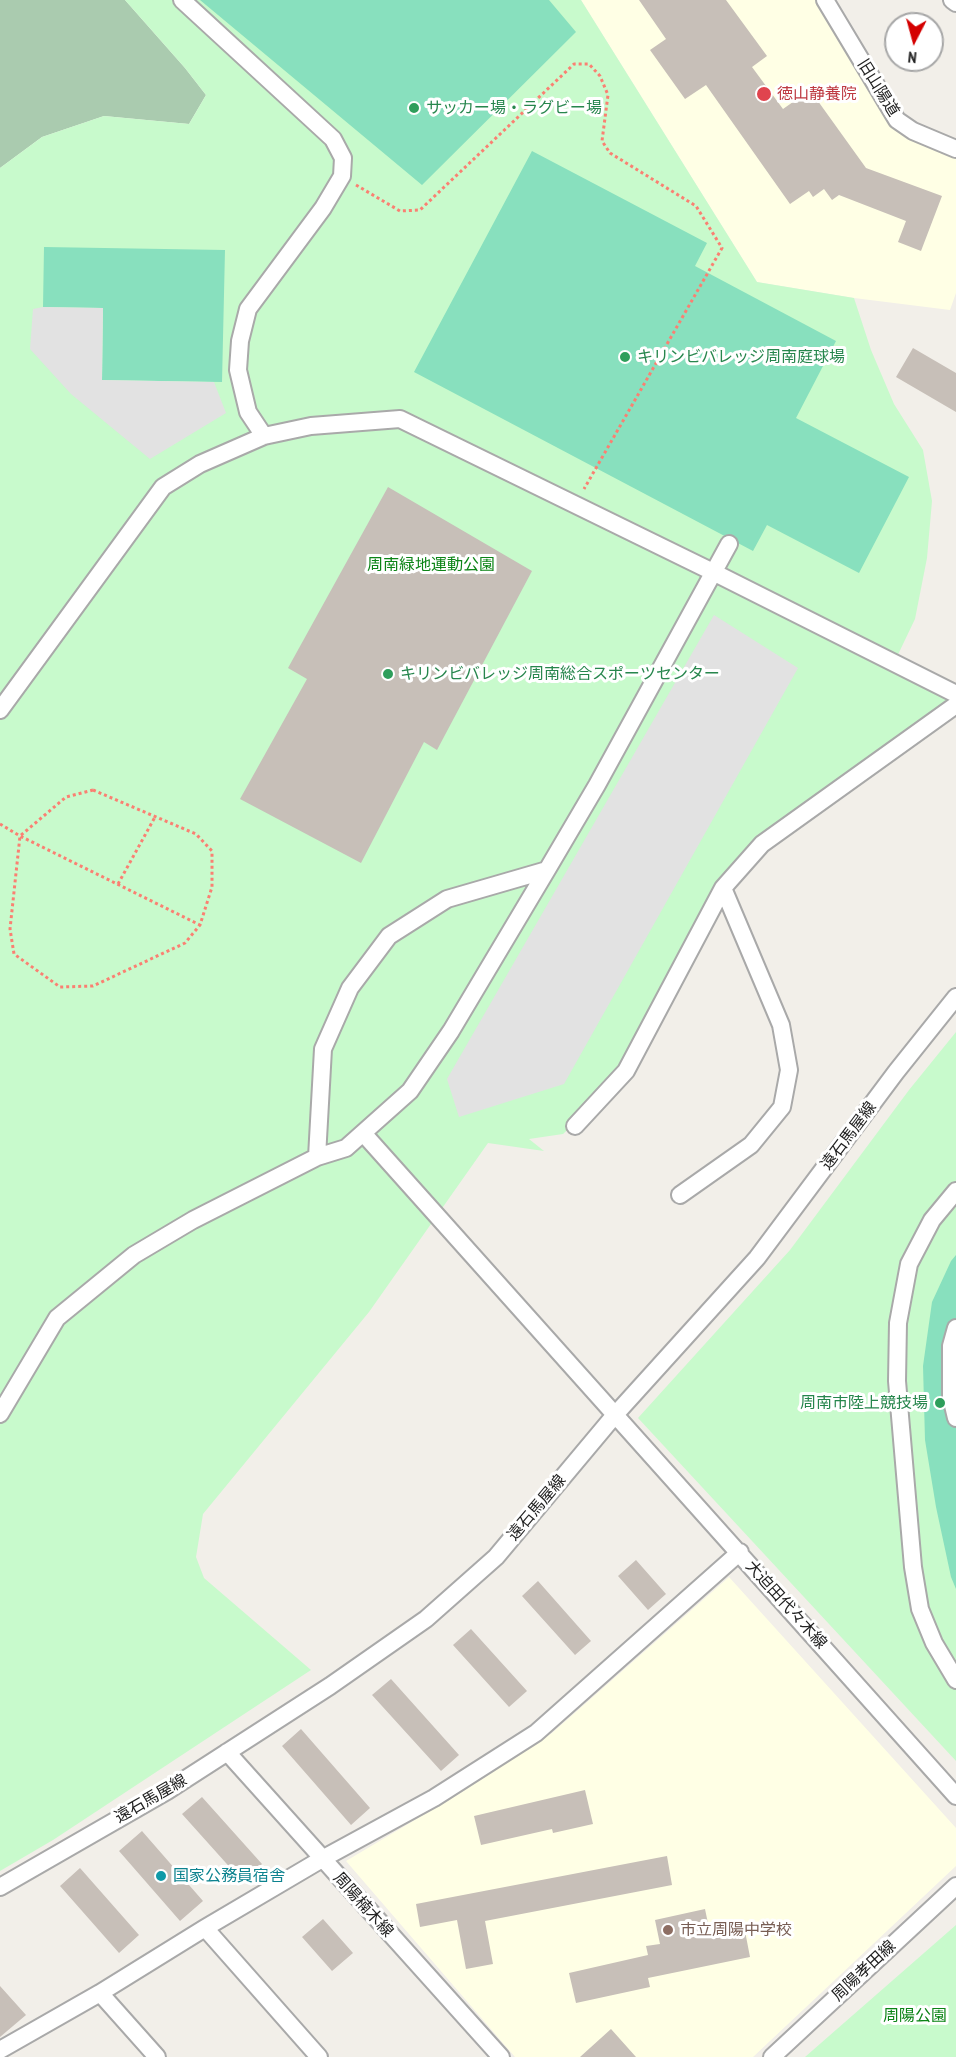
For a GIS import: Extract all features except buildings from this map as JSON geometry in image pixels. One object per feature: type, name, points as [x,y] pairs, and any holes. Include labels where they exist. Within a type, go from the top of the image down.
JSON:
[{"type":"street","points":[[182,0],[333,139],[343,158],[342,177],[323,208],[248,309],[240,341],[238,370],[248,412],[264,436]]},
{"type":"street","name":"旧山陽道","points":[[825,0],[897,120],[913,131],[956,149]]},
{"type":"street","points":[[952,0],[956,3]]},
{"type":"street","points":[[0,710],[163,487],[200,464],[264,436],[311,426],[400,419],[956,694]]},
{"type":"street","points":[[0,1414],[57,1318],[134,1256],[193,1220],[317,1157],[346,1148],[410,1090],[451,1031],[597,785],[729,544]]},
{"type":"street","points":[[575,1125],[626,1071],[723,888],[762,844],[956,705]]},
{"type":"street","points":[[317,1157],[324,1049],[350,988],[389,936],[447,900],[547,870]]},
{"type":"street","points":[[680,1195],[751,1145],[782,1107],[789,1070],[781,1025],[723,888]]},
{"type":"street","name":"遠石馬屋線","points":[[0,1887],[166,1791],[330,1686],[426,1618],[496,1557],[614,1416],[757,1257],[896,1072],[956,997]]},
{"type":"street","name":"大迫田代々木線","points":[[363,1134],[614,1416],[740,1552],[956,1796]]},
{"type":"street","points":[[956,1191],[932,1220],[909,1264],[898,1323],[897,1381],[913,1567],[920,1609],[934,1643],[956,1680]]},
{"type":"street","points":[[956,1328],[951,1347],[951,1397],[956,1418]]},
{"type":"street","points":[[0,2050],[100,1993],[204,1928],[322,1859],[435,1798],[536,1733],[740,1552]]},
{"type":"street","name":"周陽楠木線","points":[[227,1752],[501,2057]]},
{"type":"street","name":"周陽孝田線","points":[[772,2057],[956,1886]]},
{"type":"street","points":[[204,1928],[319,2057]]},
{"type":"street","points":[[100,1993],[158,2057]]},
{"type":"path","points":[[342,177],[400,211],[420,210],[574,64],[589,64],[600,76],[608,95],[602,141],[610,153],[696,206],[722,248],[575,504]]},
{"type":"path","points":[[93,790],[154,817],[196,834],[212,852],[212,887],[200,925],[185,944],[93,986],[60,987],[14,954],[10,929],[20,836],[66,796],[93,790]]},
{"type":"path","points":[[118,884],[154,817]]},
{"type":"path","points":[[0,824],[200,925]]},
{"type":"shaded area","points":[[0,0],[125,0],[206,95],[189,124],[104,116],[42,137],[0,168]]},
{"type":"shaded area","points":[[581,0],[815,0],[894,126],[956,148],[956,293],[950,310],[854,298],[757,282]]},
{"type":"shaded area","points":[[43,307],[103,308],[102,380],[214,382],[226,413],[150,459],[71,394],[30,349],[33,309]]},
{"type":"shaded area","points":[[714,615],[798,668],[564,1084],[459,1117],[447,1079]]},
{"type":"shaded area","points":[[729,1577],[956,1828],[956,1866],[753,2057],[515,2057],[346,1861],[462,1792],[552,1733]]},
{"type":"green space","name":"周南緑地運動公園","points":[[125,0],[581,0],[757,282],[854,298],[871,350],[894,404],[923,450],[932,501],[927,558],[915,619],[893,665],[956,703],[730,879],[626,1075],[563,1134],[529,1139],[544,1151],[488,1143],[369,1312],[203,1514],[196,1557],[204,1578],[311,1670],[53,1840],[0,1871],[0,168],[42,137],[104,116],[189,124],[206,95]]},
{"type":"green space","name":"サッカー場・ラグビー場","points":[[200,0],[549,0],[576,32],[422,185]]},
{"type":"green space","name":"キリンビバレッジ周南庭球場","points":[[532,151],[707,243],[695,266],[836,341],[796,418],[909,477],[859,573],[767,525],[753,551],[414,372]]},
{"type":"green space","points":[[44,247],[225,250],[222,382],[102,380],[103,308],[43,307]]},
{"type":"green space","points":[[956,1032],[956,1761],[638,1418],[790,1250],[909,1090]]},
{"type":"green space","name":"周南市陸上競技場","points":[[956,1255],[956,1589],[951,1577],[936,1507],[925,1440],[923,1366],[932,1302]]},
{"type":"green space","name":"周陽公園","points":[[956,1925],[956,2057],[805,2057]]},
{"type":"place","name":"徳山静養院","points":[[764,94]]},
{"type":"place","name":"サッカー場・ラグビー場","points":[[414,108]]},
{"type":"place","name":"キリンビバレッジ周南庭球場","points":[[625,357]]},
{"type":"place","name":"キリンビバレッジ周南総合スポーツセンター","points":[[388,674]]},
{"type":"place","name":"周南市陸上競技場","points":[[940,1403]]},
{"type":"place","name":"国家公務員宿舎","points":[[161,1876]]},
{"type":"place","name":"市立周陽中学校","points":[[668,1930]]}]
